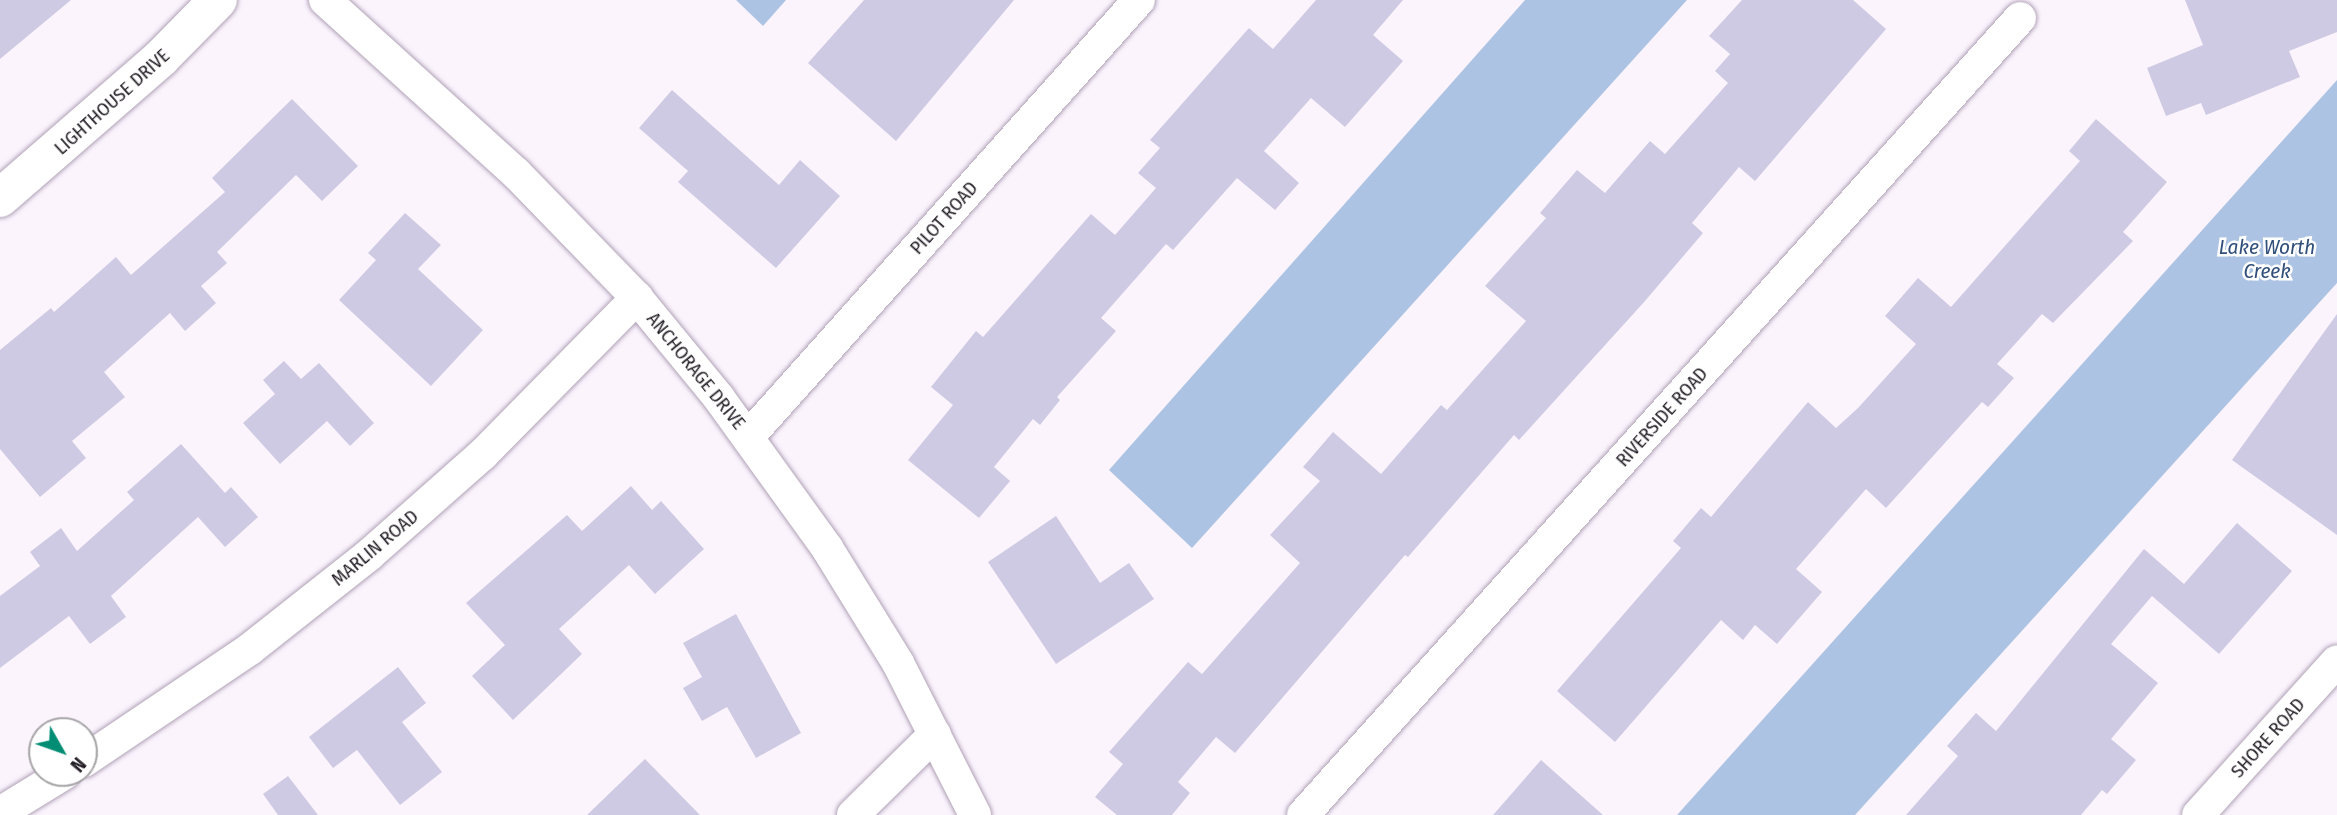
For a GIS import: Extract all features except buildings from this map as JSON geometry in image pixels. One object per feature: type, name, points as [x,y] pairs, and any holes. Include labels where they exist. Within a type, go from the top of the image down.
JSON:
[{"type":"street","name":"LIGHTHOUSE DRIVE","points":[[0,198],[161,58],[218,0]]},
{"type":"street","name":"ANCHORAGE DRIVE","points":[[325,0],[516,173],[637,298],[749,436],[827,548],[935,734],[975,815]]},
{"type":"street","name":"PILOT ROAD","points":[[749,436],[1139,0]]},
{"type":"street","name":"RIVERSIDE ROAD","points":[[1303,815],[2020,18]]},
{"type":"street","name":"MARLIN ROAD","points":[[98,752],[250,649],[369,555],[482,455],[637,298]]},
{"type":"street","name":"SHORE ROAD","points":[[2198,815],[2337,661]]},
{"type":"street","points":[[853,815],[935,734]]},
{"type":"street","points":[[0,813],[42,787]]},
{"type":"water","points":[[736,0],[786,0],[763,26]]},
{"type":"water","points":[[1525,0],[1687,0],[1192,548],[1109,470]]},
{"type":"water","name":"Lake Worth Creek","points":[[2337,80],[2337,283],[1855,815],[1677,815]]}]
